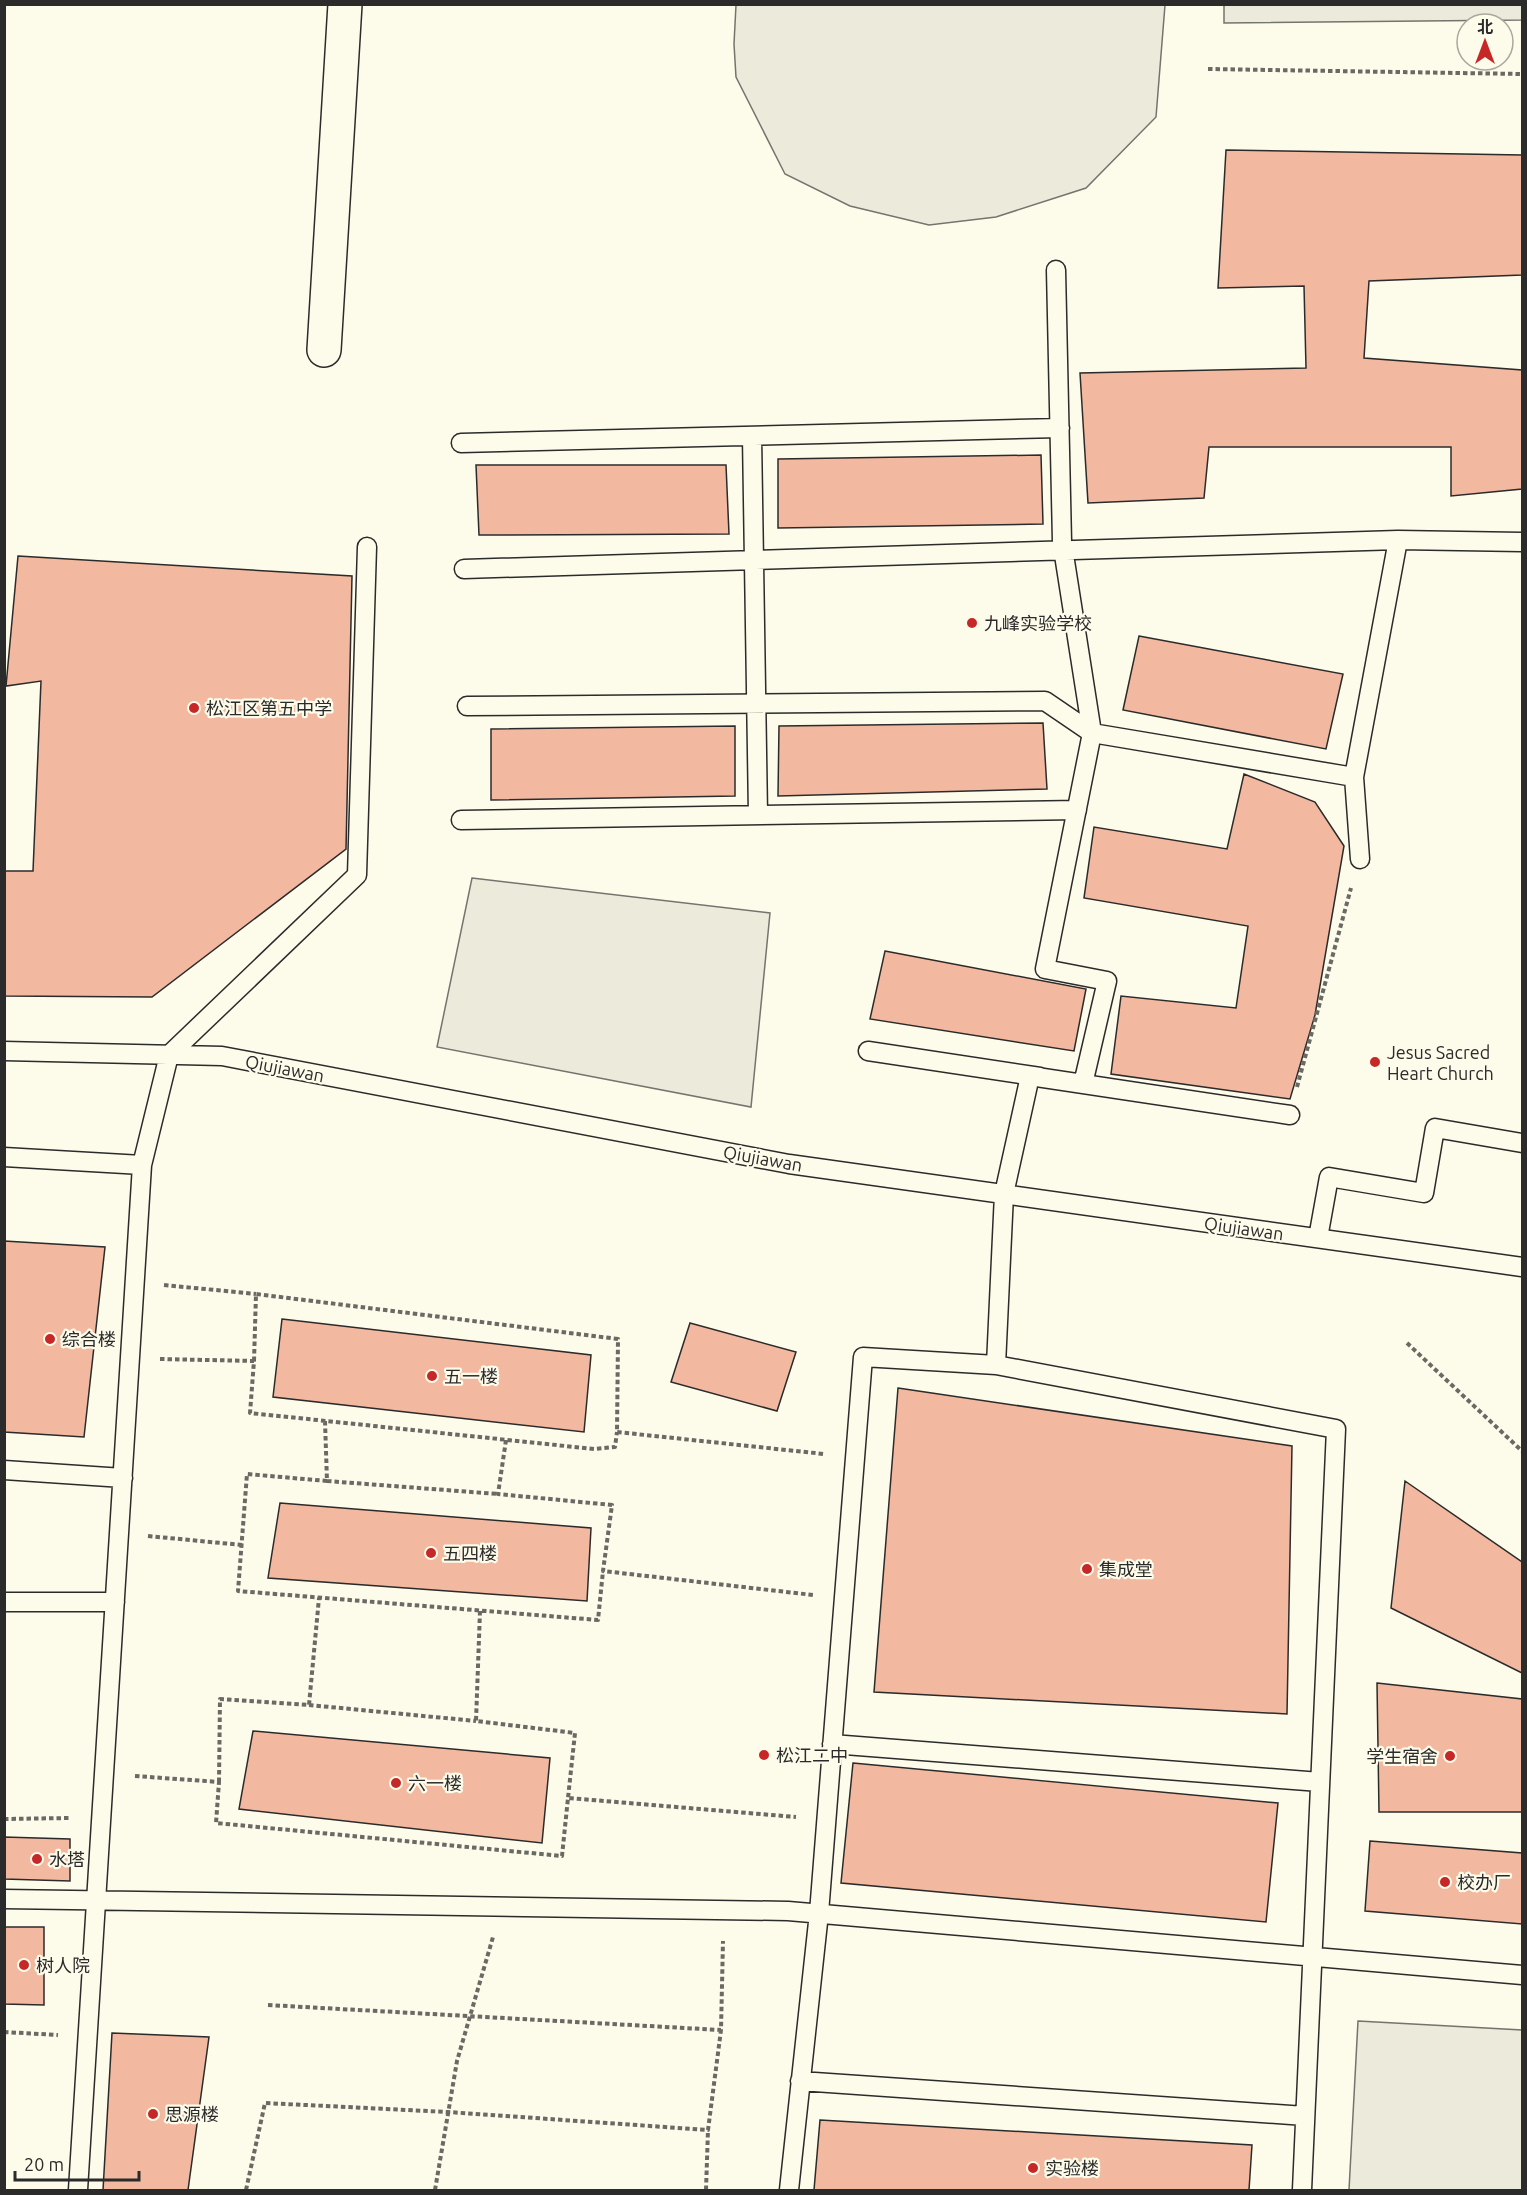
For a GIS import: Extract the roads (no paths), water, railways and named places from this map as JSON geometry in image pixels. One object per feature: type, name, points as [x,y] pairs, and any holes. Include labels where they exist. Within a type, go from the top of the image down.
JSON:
[{"type":"street","points":[[324,350],[345,4]]},
{"type":"lane","points":[[1056,270],[1063,550],[1092,733],[1045,969],[1107,981],[1083,1084]]},
{"type":"lane","points":[[461,442],[1060,428]]},
{"type":"lane","points":[[752,436],[758,815]]},
{"type":"lane","points":[[1360,859],[1354,777],[1398,540]]},
{"type":"lane","points":[[464,569],[1398,540],[1522,542]]},
{"type":"lane","points":[[78,2190],[142,1166],[169,1055],[357,875],[367,547]]},
{"type":"lane","points":[[467,706],[1045,701],[1092,733],[1354,777]]},
{"type":"lane","points":[[461,820],[1077,810]]},
{"type":"lane","name":"Qiujiawan","points":[[4,1051],[222,1056],[789,1164],[1522,1267]]},
{"type":"lane","points":[[868,1051],[1290,1115]]},
{"type":"lane","points":[[996,1365],[1004,1194],[1030,1076],[1042,1078]]},
{"type":"lane","points":[[1318,1238],[1329,1177],[1424,1193],[1435,1128],[1522,1143]]},
{"type":"lane","points":[[4,1157],[142,1166]]},
{"type":"lane","points":[[789,2190],[819,1913],[863,1357],[996,1365],[1336,1429],[1302,2190]]},
{"type":"lane","points":[[4,1470],[123,1479]]},
{"type":"lane","points":[[4,1602],[115,1602]]},
{"type":"lane","points":[[832,1744],[1320,1782]]},
{"type":"lane","points":[[4,1899],[788,1911],[1522,1975]]},
{"type":"lane","points":[[800,2081],[1305,2116]]},
{"type":"place","name":"九峰实验学校","points":[[972,623]]},
{"type":"place","name":"松江区第五中学","points":[[194,708]]},
{"type":"place","name":"Jesus Sacred Heart Church","points":[[1375,1062]]},
{"type":"place","name":"综合楼","points":[[50,1339]]},
{"type":"place","name":"五一楼","points":[[432,1376]]},
{"type":"place","name":"五四楼","points":[[431,1553]]},
{"type":"place","name":"集成堂","points":[[1087,1569]]},
{"type":"place","name":"松江二中","points":[[764,1755]]},
{"type":"place","name":"学生宿舍","points":[[1450,1756]]},
{"type":"place","name":"六一楼","points":[[396,1783]]},
{"type":"place","name":"水塔","points":[[37,1859]]},
{"type":"place","name":"校办厂","points":[[1445,1882]]},
{"type":"place","name":"树人院","points":[[24,1965]]},
{"type":"place","name":"思源楼","points":[[153,2114]]},
{"type":"place","name":"实验楼","points":[[1033,2168]]}]
